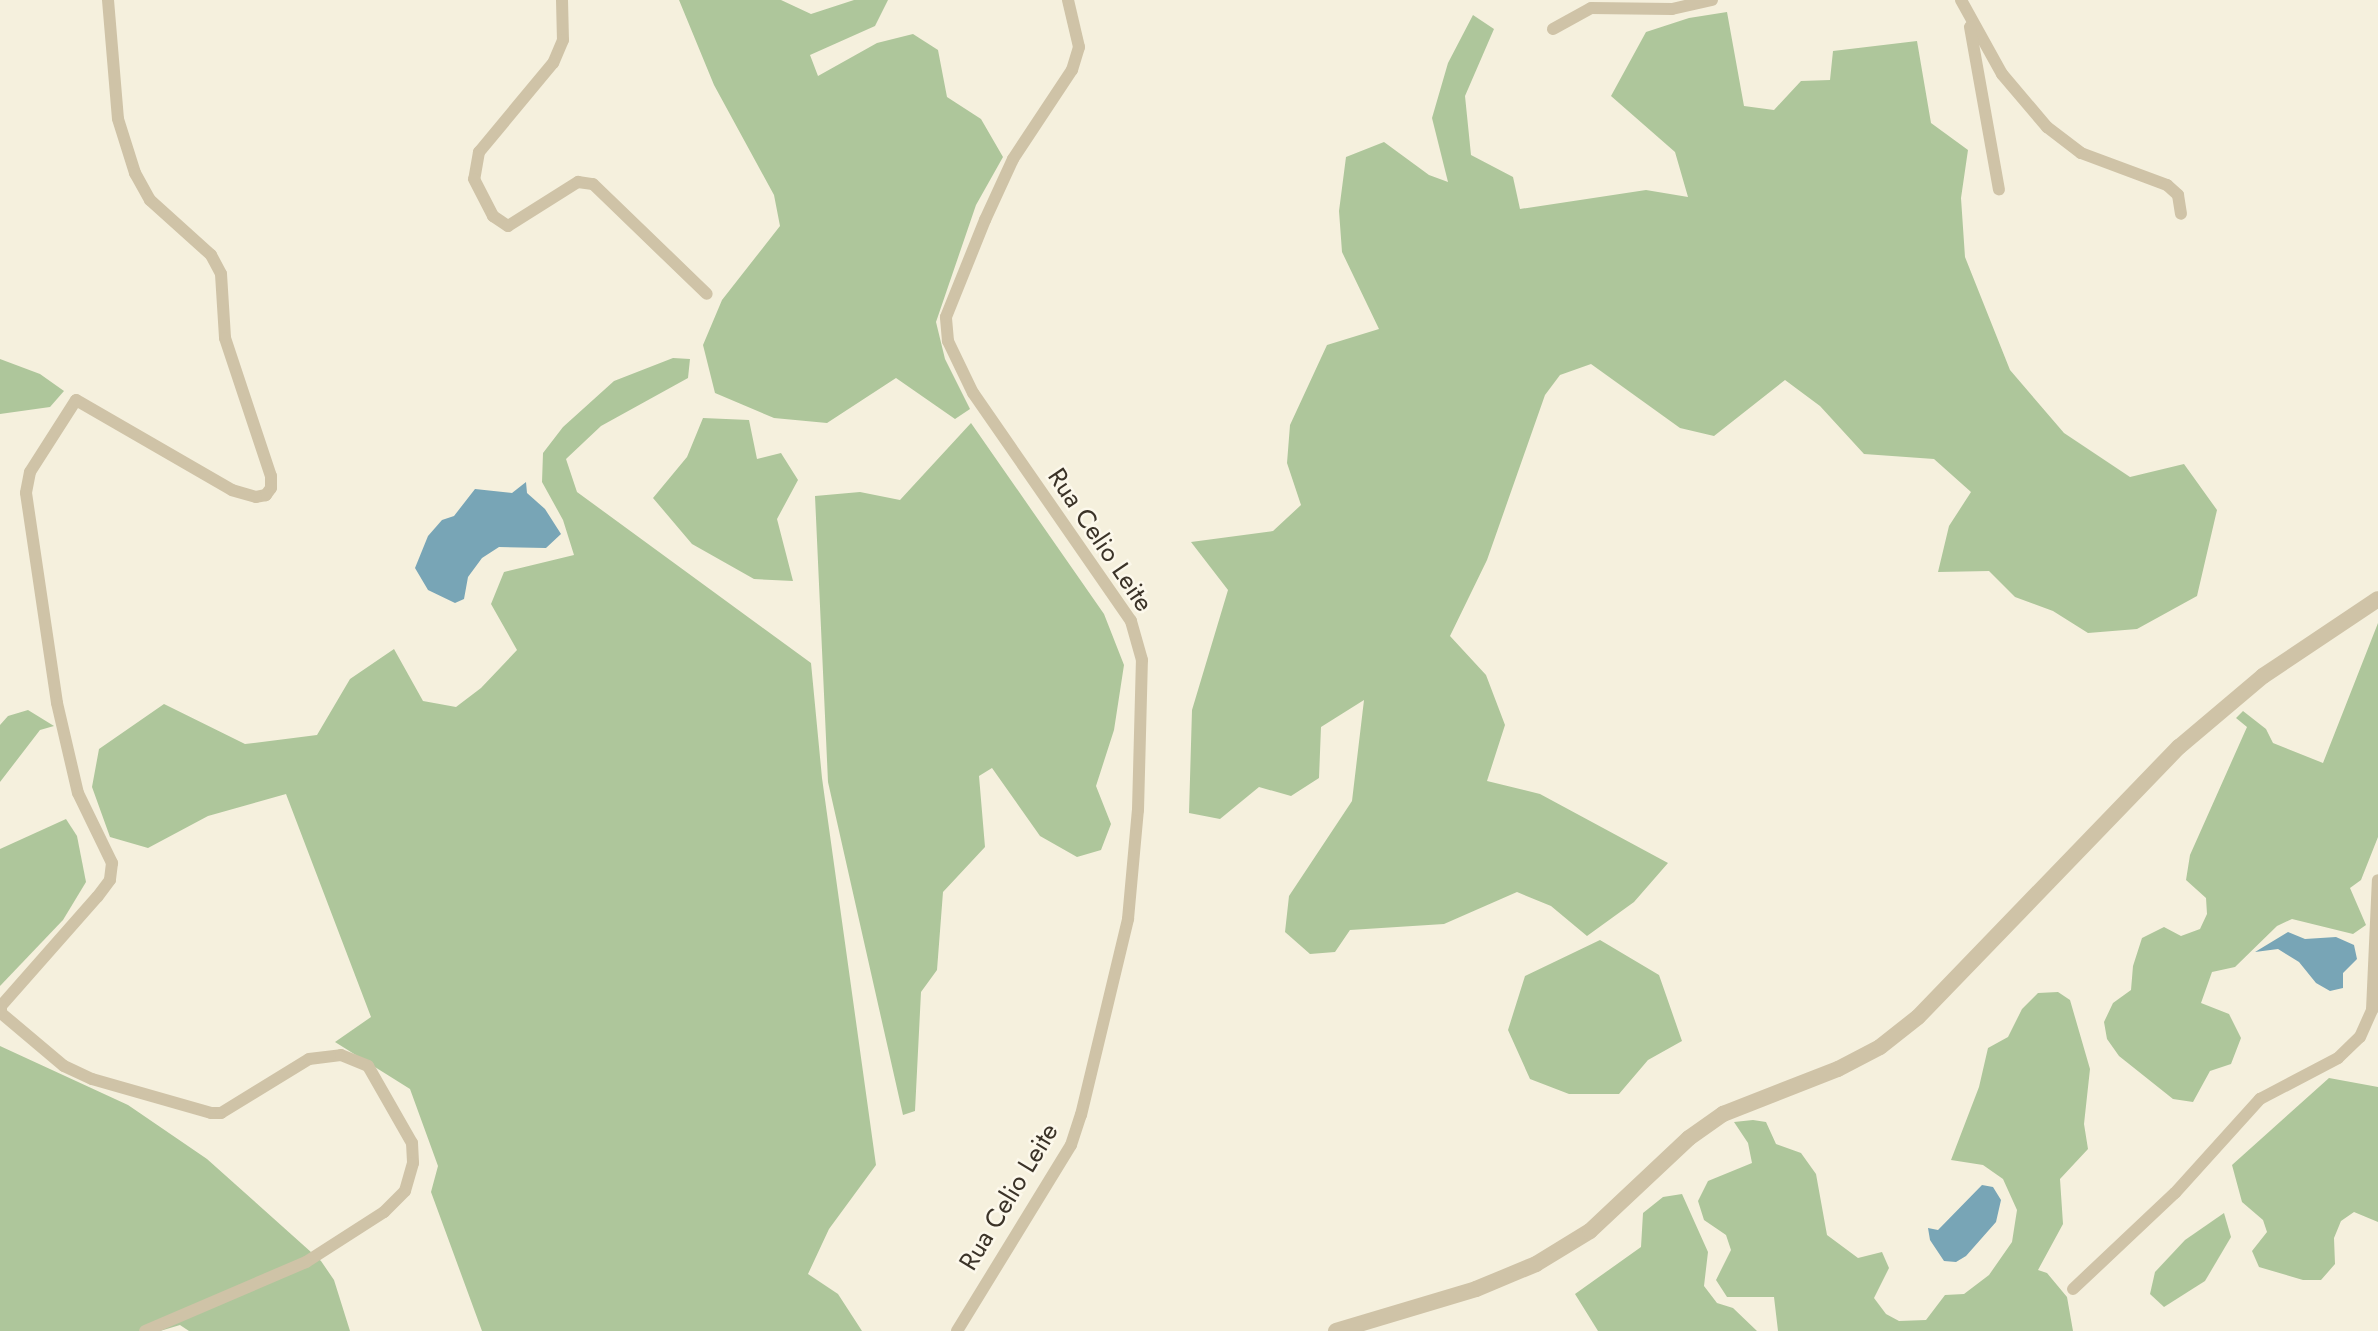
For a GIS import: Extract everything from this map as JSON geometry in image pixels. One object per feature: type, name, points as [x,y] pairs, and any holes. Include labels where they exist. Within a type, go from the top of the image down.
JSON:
[{"type":"street","points":[[108,0],[118,119],[135,173],[150,200],[211,255],[221,274],[225,338],[271,476],[271,488],[266,495],[256,497],[232,490],[76,400],[30,472],[26,493],[57,703],[78,793],[112,863],[110,880],[1,1006],[1,1013],[64,1066],[92,1079],[211,1113],[222,1112],[309,1059],[341,1055],[368,1066],[412,1143],[413,1163],[405,1191],[384,1212],[306,1262],[145,1331]]},
{"type":"street","points":[[562,0],[563,40],[553,63],[479,152],[474,179],[493,216],[508,226],[578,183],[593,184],[708,294]]},
{"type":"street","name":"Rua Celio Leite","points":[[957,1331],[1071,1144],[1128,919],[1137,824],[1142,660],[1131,621],[973,393],[948,341],[946,317],[985,220],[1013,159],[1072,70],[1079,47],[1068,0]]},
{"type":"street","points":[[1553,29],[1591,8],[1672,9],[1712,0]]},
{"type":"street","points":[[1961,0],[2002,74],[2047,127],[2081,153],[2167,185],[2178,195],[2181,214]]},
{"type":"street","points":[[1968,16],[1999,189]]},
{"type":"street","points":[[1336,1331],[1476,1289],[1536,1264],[1590,1231],[1689,1138],[1723,1114],[1838,1069],[1880,1047],[1918,1017],[2179,747],[2263,676],[2378,599]]},
{"type":"street","points":[[2073,1289],[2175,1193],[2260,1100],[2338,1058],[2360,1037],[2372,1010],[2378,880]]},
{"type":"green space","points":[[679,0],[781,0],[811,14],[854,0],[888,0],[875,26],[810,55],[818,76],[877,43],[913,34],[938,50],[947,97],[981,119],[1003,157],[976,205],[936,322],[945,359],[970,409],[955,419],[896,378],[827,423],[774,418],[715,393],[703,345],[722,300],[780,226],[774,195],[714,85]]},
{"type":"green space","points":[[1727,12],[1744,106],[1774,110],[1801,81],[1830,80],[1833,51],[1917,41],[1931,123],[1968,150],[1961,198],[1965,257],[2010,370],[2064,433],[2130,477],[2184,464],[2217,510],[2197,596],[2137,629],[2088,633],[2053,611],[2015,597],[1989,571],[1938,572],[1949,526],[1971,492],[1934,459],[1864,454],[1820,406],[1785,380],[1714,436],[1680,428],[1591,364],[1560,375],[1545,395],[1487,560],[1450,636],[1486,675],[1505,725],[1487,781],[1540,794],[1668,863],[1634,902],[1587,936],[1551,906],[1517,892],[1444,924],[1350,930],[1335,952],[1310,954],[1285,932],[1289,896],[1352,801],[1364,700],[1321,727],[1319,778],[1291,796],[1259,787],[1220,819],[1189,813],[1192,710],[1228,590],[1191,542],[1273,531],[1301,505],[1287,463],[1290,425],[1327,345],[1379,329],[1342,252],[1339,211],[1346,157],[1384,142],[1429,175],[1448,182],[1432,118],[1448,63],[1473,15],[1494,29],[1465,96],[1471,155],[1513,177],[1520,209],[1646,190],[1688,197],[1675,152],[1611,96],[1646,32],[1689,18]]},
{"type":"green space","points":[[673,358],[690,359],[688,378],[601,426],[566,459],[577,492],[811,663],[822,778],[876,1165],[829,1229],[808,1274],[838,1294],[862,1331],[482,1331],[431,1192],[438,1166],[410,1089],[335,1042],[371,1017],[286,794],[208,816],[148,848],[110,837],[92,787],[99,749],[164,704],[245,744],[317,735],[350,679],[394,649],[423,701],[456,707],[481,688],[517,650],[491,604],[504,572],[574,555],[563,520],[542,482],[543,453],[563,427],[614,381]]},
{"type":"green space","points":[[0,359],[40,374],[64,391],[50,407],[0,414]]},
{"type":"green space","points":[[703,418],[749,420],[757,459],[781,453],[798,480],[777,519],[793,581],[754,579],[692,544],[653,498],[687,457]]},
{"type":"green space","points":[[971,423],[1104,614],[1124,665],[1114,730],[1096,786],[1111,824],[1101,850],[1077,857],[1040,836],[992,768],[979,776],[985,847],[943,892],[937,970],[921,992],[915,1111],[903,1115],[828,782],[815,496],[860,492],[900,500]]},
{"type":"green space","points":[[2378,623],[2378,837],[2361,880],[2350,888],[2366,925],[2353,934],[2292,919],[2277,926],[2235,967],[2212,972],[2201,1003],[2229,1014],[2241,1038],[2231,1064],[2210,1071],[2193,1102],[2173,1099],[2119,1056],[2107,1039],[2104,1022],[2113,1003],[2131,990],[2133,966],[2142,938],[2164,927],[2181,936],[2200,929],[2207,914],[2206,898],[2186,880],[2190,855],[2247,727],[2236,718],[2243,711],[2266,729],[2273,743],[2323,763]]},
{"type":"green space","points":[[28,710],[54,726],[40,730],[0,782],[0,725],[8,716]]},
{"type":"green space","points":[[66,819],[77,836],[86,882],[63,920],[0,986],[0,849]]},
{"type":"green space","points":[[1600,940],[1659,975],[1682,1041],[1648,1060],[1619,1094],[1569,1094],[1530,1079],[1508,1030],[1525,976]]},
{"type":"green space","points":[[2058,992],[2070,1000],[2090,1069],[2084,1124],[2088,1149],[2060,1179],[2063,1224],[2038,1270],[2047,1273],[2067,1297],[2073,1331],[1778,1331],[1774,1297],[1727,1297],[1716,1280],[1731,1250],[1726,1235],[1704,1220],[1698,1201],[1708,1181],[1752,1163],[1748,1143],[1734,1122],[1753,1120],[1766,1122],[1776,1144],[1801,1153],[1816,1174],[1827,1235],[1858,1258],[1882,1252],[1889,1268],[1874,1298],[1886,1314],[1899,1321],[1926,1320],[1945,1295],[1964,1294],[1989,1275],[2012,1242],[2017,1210],[2003,1179],[1983,1165],[1951,1160],[1979,1087],[1988,1048],[2008,1037],[2022,1009],[2038,993]]},
{"type":"green space","points":[[0,1046],[128,1105],[207,1159],[321,1261],[334,1280],[350,1331],[189,1331],[180,1325],[160,1331],[0,1331]]},
{"type":"green space","points":[[2329,1078],[2378,1087],[2378,1222],[2354,1212],[2341,1221],[2334,1238],[2335,1264],[2321,1280],[2303,1280],[2259,1267],[2252,1251],[2267,1232],[2263,1220],[2242,1202],[2232,1165]]},
{"type":"green space","points":[[1682,1194],[1708,1252],[1704,1286],[1717,1303],[1733,1308],[1757,1331],[1598,1331],[1575,1294],[1641,1247],[1643,1213],[1663,1197]]},
{"type":"green space","points":[[2224,1213],[2231,1237],[2205,1281],[2164,1307],[2150,1294],[2155,1272],[2185,1240]]},
{"type":"water","points":[[526,482],[527,493],[545,509],[561,534],[546,548],[499,547],[482,558],[468,577],[464,599],[455,603],[428,590],[415,568],[428,536],[442,520],[454,516],[475,489],[512,493]]},
{"type":"water","points":[[2288,932],[2305,939],[2336,937],[2354,945],[2357,959],[2343,973],[2343,988],[2330,991],[2316,983],[2299,962],[2278,949],[2255,952]]},
{"type":"water","points":[[1982,1185],[1993,1187],[2001,1200],[1996,1222],[1966,1256],[1956,1262],[1944,1261],[1930,1240],[1928,1228],[1938,1230]]}]
